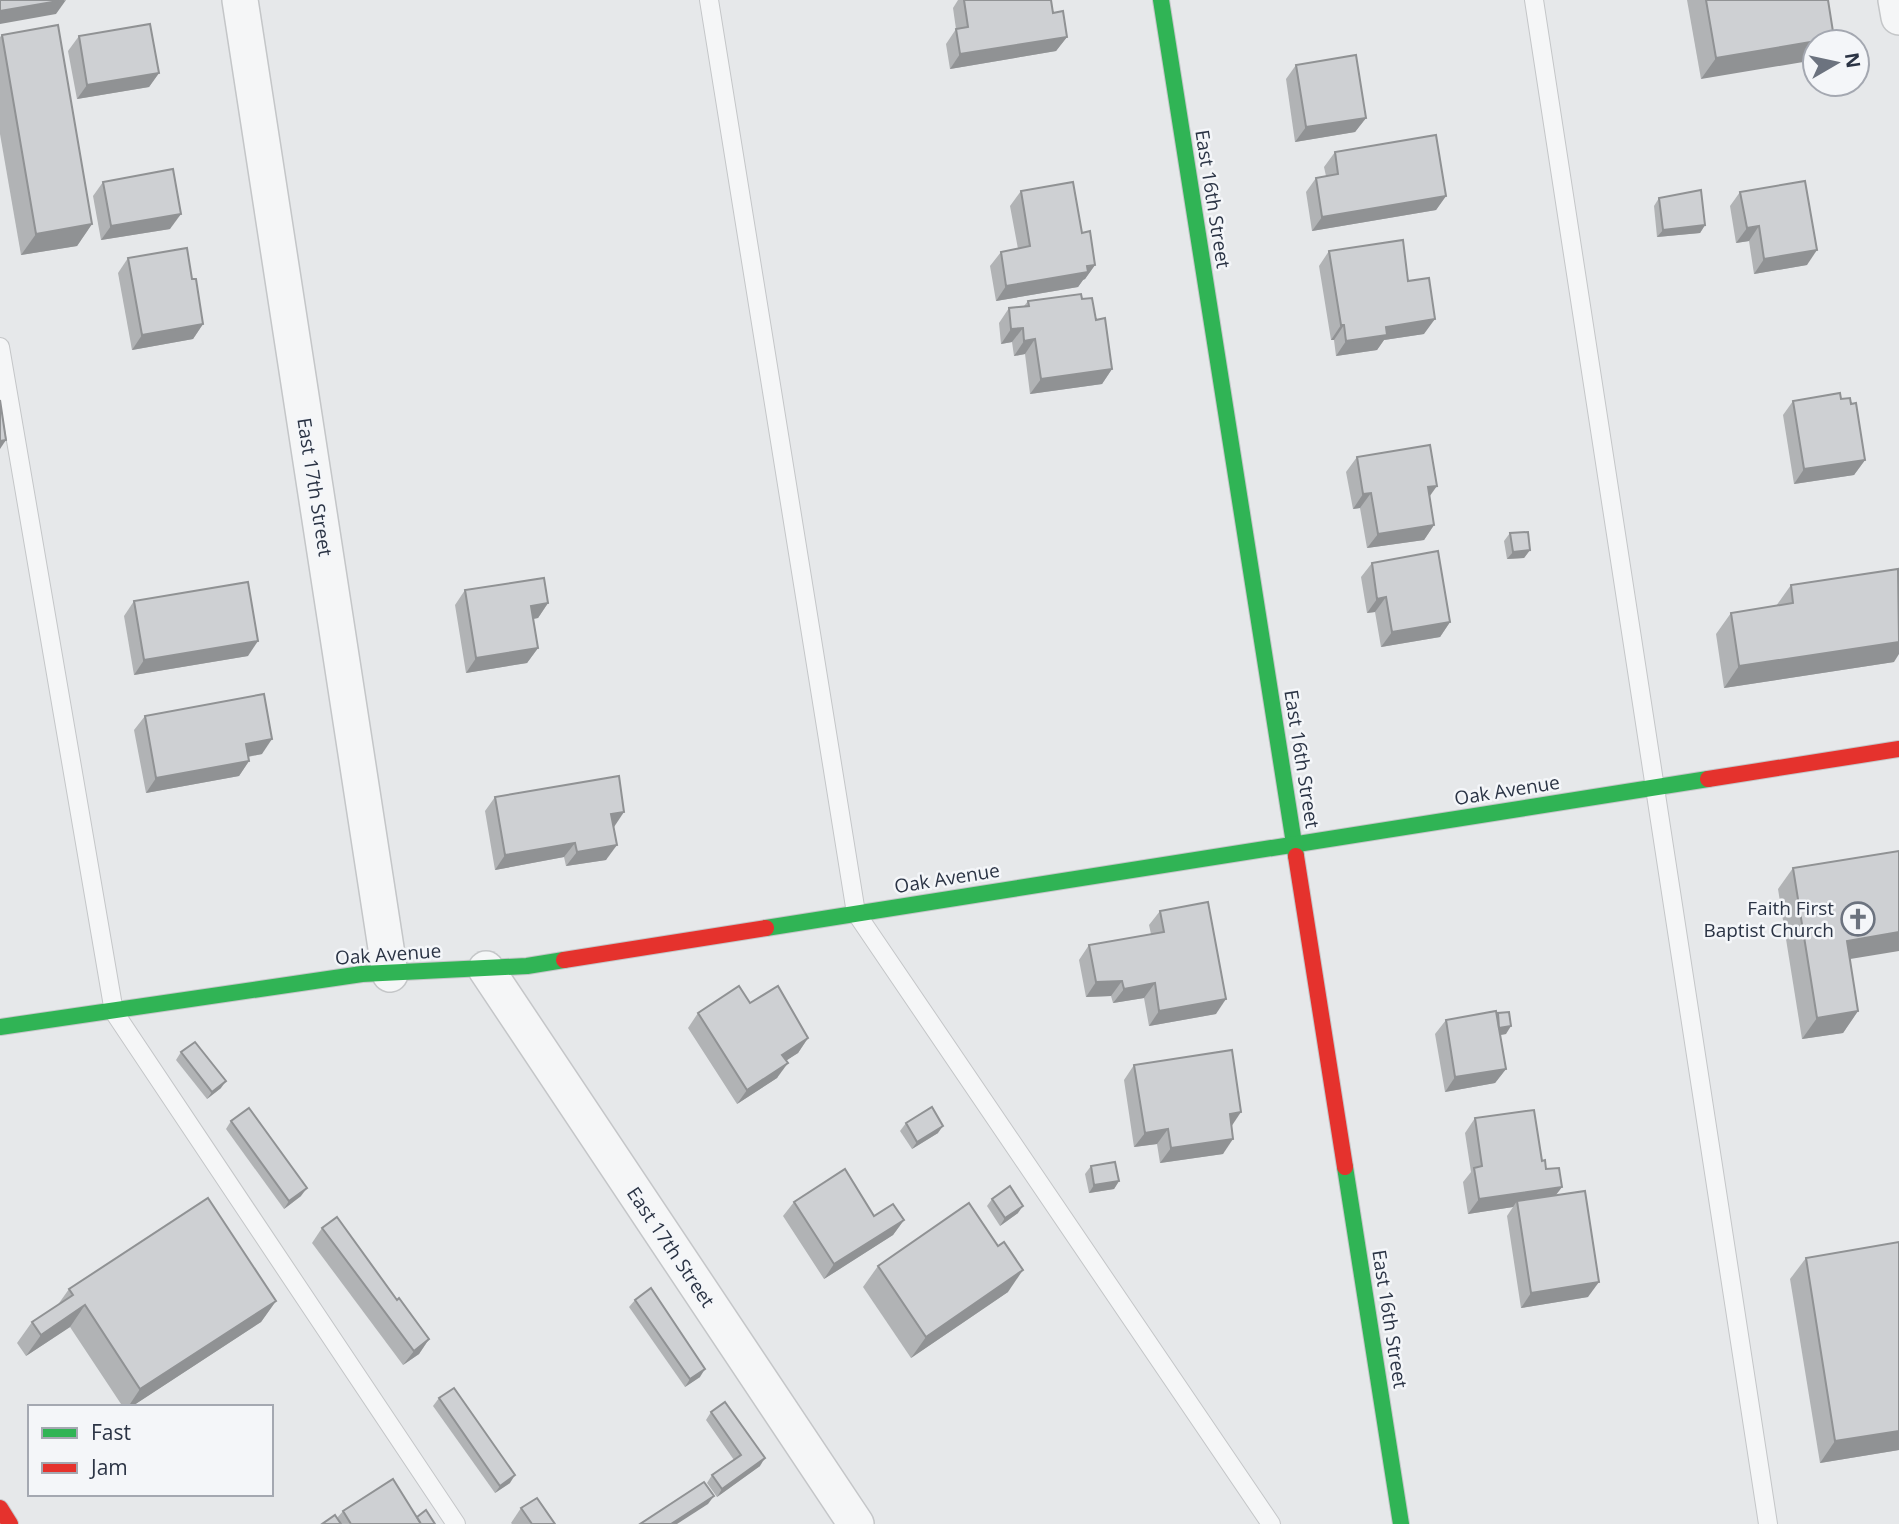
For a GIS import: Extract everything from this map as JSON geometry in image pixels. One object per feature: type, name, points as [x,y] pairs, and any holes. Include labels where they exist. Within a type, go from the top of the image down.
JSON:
[{"type":"street","name":"East 17th Street","points":[[240,0],[390,974]]},
{"type":"street","name":"East 16th Street","points":[[1161,0],[1401,1524]]},
{"type":"street","points":[[1896,0],[1899,17]]},
{"type":"street","name":"Oak Avenue","points":[[0,1027],[362,974],[486,969],[1899,749]]},
{"type":"street","name":"East 17th Street","points":[[486,969],[856,1524]]},
{"type":"street","points":[[0,1508],[10,1524]]},
{"type":"lane","points":[[709,0],[856,913],[1271,1524]]},
{"type":"lane","points":[[1534,0],[1768,1524]]},
{"type":"lane","points":[[0,346],[114,1012],[456,1524]]},
{"type":"building","points":[[0,0],[64,0],[0,11]]},
{"type":"building","points":[[964,0],[1051,0],[1053,13],[1063,11],[1067,37],[960,54],[956,29],[968,27]]},
{"type":"building","points":[[1706,0],[1828,0],[1832,28],[1801,28],[1801,44],[1716,58]]},
{"type":"building","points":[[150,24],[159,73],[87,85],[79,36]]},
{"type":"building","points":[[58,25],[92,224],[36,234],[2,35]]},
{"type":"building","points":[[1356,55],[1366,118],[1306,127],[1296,65]]},
{"type":"building","points":[[1436,135],[1446,196],[1322,217],[1316,178],[1338,174],[1335,152]]},
{"type":"building","points":[[173,169],[181,214],[111,226],[103,182]]},
{"type":"building","points":[[1805,181],[1817,250],[1764,259],[1759,226],[1747,228],[1740,192]]},
{"type":"building","points":[[1073,182],[1082,233],[1090,231],[1095,265],[1087,266],[1088,272],[1006,286],[1001,252],[1030,246],[1021,191]]},
{"type":"building","points":[[1701,190],[1705,225],[1663,230],[1659,198]]},
{"type":"building","points":[[1403,240],[1408,281],[1429,278],[1435,319],[1386,327],[1387,335],[1346,341],[1329,251]]},
{"type":"building","points":[[187,248],[192,279],[196,279],[203,324],[142,335],[128,258]]},
{"type":"building","points":[[1081,294],[1082,299],[1092,298],[1096,320],[1105,318],[1112,369],[1041,379],[1035,339],[1024,341],[1023,328],[1011,329],[1009,308],[1029,306],[1028,301]]},
{"type":"building","points":[[1840,393],[1841,399],[1850,398],[1851,404],[1856,403],[1865,460],[1804,469],[1793,401]]},
{"type":"building","points":[[0,400],[6,440],[0,441]]},
{"type":"building","points":[[1430,445],[1437,486],[1428,487],[1434,525],[1378,534],[1371,493],[1363,494],[1357,457]]},
{"type":"building","points":[[1528,532],[1530,550],[1513,552],[1510,533]]},
{"type":"building","points":[[1438,551],[1450,622],[1392,632],[1386,597],[1377,599],[1372,563]]},
{"type":"building","points":[[1898,569],[1899,642],[1739,666],[1731,613],[1793,603],[1791,585]]},
{"type":"building","points":[[544,578],[548,603],[531,606],[538,648],[476,658],[465,590]]},
{"type":"building","points":[[248,582],[258,641],[144,660],[134,601]]},
{"type":"building","points":[[264,694],[272,739],[246,744],[249,761],[156,778],[145,716]]},
{"type":"building","points":[[619,776],[624,812],[611,814],[617,845],[577,852],[575,843],[505,855],[495,797]]},
{"type":"building","points":[[1899,851],[1899,932],[1847,941],[1858,1011],[1817,1018],[1793,868]]},
{"type":"building","points":[[1208,902],[1226,999],[1159,1011],[1155,983],[1124,989],[1122,981],[1096,982],[1089,945],[1164,932],[1160,911]]},
{"type":"building","points":[[739,986],[750,1003],[778,986],[808,1038],[782,1055],[788,1063],[747,1090],[698,1013]]},
{"type":"building","points":[[1496,1011],[1506,1069],[1455,1077],[1446,1020]]},
{"type":"building","points":[[1509,1012],[1511,1026],[1499,1028],[1498,1013]]},
{"type":"building","points":[[195,1042],[226,1081],[212,1092],[181,1052]]},
{"type":"building","points":[[1232,1050],[1241,1112],[1230,1114],[1233,1139],[1171,1148],[1168,1129],[1145,1133],[1134,1065]]},
{"type":"building","points":[[932,1107],[943,1126],[917,1142],[906,1123]]},
{"type":"building","points":[[249,1108],[307,1188],[289,1201],[231,1121]]},
{"type":"building","points":[[1534,1110],[1542,1161],[1545,1160],[1546,1169],[1559,1168],[1562,1187],[1479,1199],[1474,1168],[1482,1166],[1475,1118]]},
{"type":"building","points":[[1115,1162],[1119,1181],[1094,1185],[1091,1166]]},
{"type":"building","points":[[845,1169],[874,1216],[893,1204],[904,1220],[834,1264],[794,1202]]},
{"type":"building","points":[[1010,1186],[1023,1206],[1005,1218],[992,1199]]},
{"type":"building","points":[[1585,1191],[1599,1282],[1531,1293],[1517,1201]]},
{"type":"building","points":[[208,1198],[276,1301],[140,1389],[85,1305],[41,1335],[32,1322],[73,1295],[69,1289]]},
{"type":"building","points":[[969,1203],[998,1246],[1004,1242],[1023,1270],[926,1337],[878,1266]]},
{"type":"building","points":[[337,1217],[429,1339],[414,1351],[322,1228]]},
{"type":"building","points":[[1899,1242],[1899,1431],[1835,1441],[1806,1258]]},
{"type":"building","points":[[651,1288],[705,1369],[690,1379],[635,1300]]},
{"type":"building","points":[[454,1388],[515,1475],[500,1486],[439,1398]]},
{"type":"building","points":[[725,1402],[765,1458],[722,1489],[712,1475],[741,1455],[711,1412]]},
{"type":"building","points":[[393,1479],[421,1524],[351,1524],[343,1511]]},
{"type":"building","points":[[704,1482],[714,1496],[671,1524],[640,1524]]},
{"type":"building","points":[[537,1498],[555,1524],[532,1524],[521,1508]]},
{"type":"building","points":[[426,1510],[435,1524],[421,1524],[417,1517]]},
{"type":"building","points":[[335,1515],[341,1524],[322,1524]]},
{"type":"traffic: fast","points":[[1161,0],[1296,856]]},
{"type":"traffic: fast","points":[[766,928],[1708,779]]},
{"type":"traffic: fast","points":[[0,1027],[362,974],[527,966],[564,960]]},
{"type":"traffic: fast","points":[[1345,1167],[1401,1524]]},
{"type":"traffic: jam","points":[[1708,779],[1899,749]]},
{"type":"traffic: jam","points":[[1296,856],[1345,1167]]},
{"type":"traffic: jam","points":[[564,960],[766,928]]},
{"type":"traffic: jam","points":[[0,1508],[10,1524]]},
{"type":"place","name":"Faith First Baptist Church","points":[[1858,919]]}]
